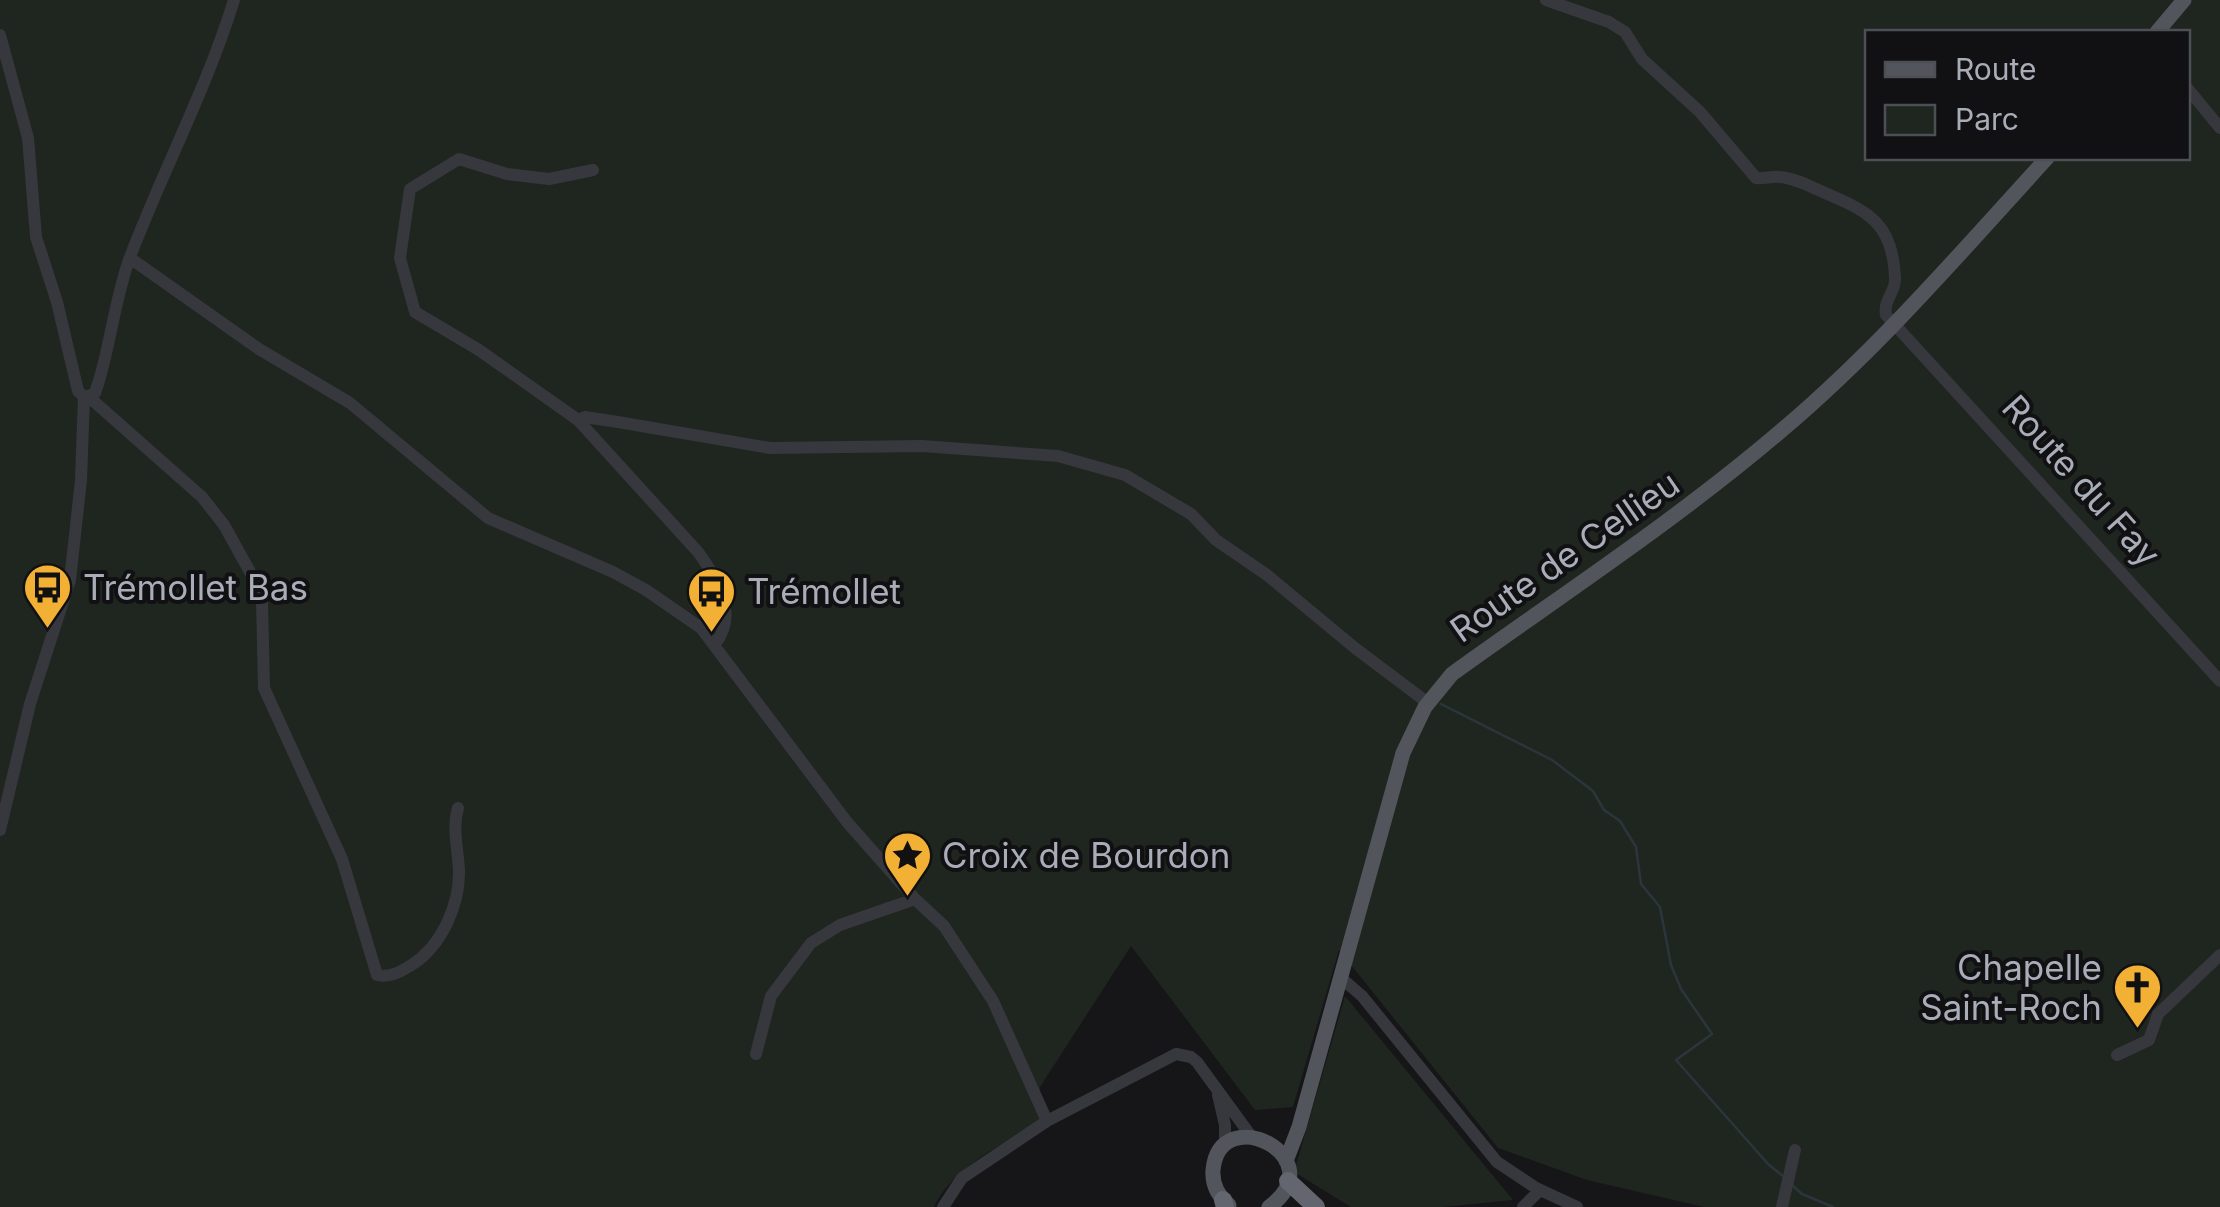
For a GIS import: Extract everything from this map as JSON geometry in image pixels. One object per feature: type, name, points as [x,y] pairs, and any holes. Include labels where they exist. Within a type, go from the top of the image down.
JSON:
[{"type":"highway","points":[[1288,1181],[1316,1207]]},
{"type":"main road","points":[[2160,30],[2184,0]]},
{"type":"main road","name":"Route de Cellieu","points":[[1286,1161],[1302,1117],[1403,753],[1428,703],[1452,674],[1695,502],[1785,428],[1895,325],[2045,160]]},
{"type":"main road","points":[[1227,1205],[1212,1174],[1225,1146],[1283,1136],[1302,1117]]},
{"type":"main road","points":[[1259,1138],[1286,1161],[1288,1181],[1284,1192],[1269,1207]]},
{"type":"street","points":[[0,830],[30,704],[70,580],[87,397],[102,372],[130,258],[213,64],[234,0]]},
{"type":"street","points":[[1546,0],[1609,22],[1625,32],[1642,59],[1700,112],[1756,178],[1788,178],[1856,206],[1875,219],[1889,241],[1895,278],[1884,310],[1895,325]]},
{"type":"street","points":[[0,36],[28,138],[36,237],[57,302],[78,391],[202,497],[224,526],[254,579],[262,601],[264,688],[342,859],[377,975],[390,976],[402,971],[431,950],[439,939],[459,878],[458,808]]},
{"type":"street","points":[[2190,91],[2220,128]]},
{"type":"street","points":[[593,170],[549,179],[507,174],[476,162],[456,160],[410,188],[400,258],[415,312],[479,350],[578,420],[712,572],[726,611],[726,624],[715,644]]},
{"type":"street","points":[[130,258],[260,349],[350,403],[474,508],[646,590],[702,628],[815,782],[915,899],[944,926],[992,1001],[1045,1123]]},
{"type":"street","name":"Route du Fay","points":[[1895,325],[2220,680]]},
{"type":"street","points":[[578,420],[585,417],[770,448],[889,445],[1058,456],[1126,476],[1191,514],[1216,540],[1428,703]]},
{"type":"street","points":[[756,1054],[771,996],[811,943],[840,925],[915,899]]},
{"type":"street","points":[[2117,1055],[2149,1040],[2158,1014],[2220,955]]},
{"type":"street","points":[[1340,977],[1362,996],[1497,1162],[1540,1190],[1577,1207]]},
{"type":"street","points":[[943,1207],[962,1178],[1045,1123],[1176,1054],[1191,1056],[1259,1138]]},
{"type":"street","points":[[1212,1084],[1223,1112],[1225,1146]]},
{"type":"street","points":[[1782,1207],[1795,1150]]},
{"type":"street","points":[[1523,1207],[1540,1190]]},
{"type":"green space","points":[[0,0],[2220,0],[2220,1207],[1704,1207],[1587,1180],[1498,1148],[1339,950],[1293,1107],[1255,1110],[1131,946],[1040,1087],[1040,1121],[966,1168],[934,1207],[0,1207]]},
{"type":"green space","points":[[1345,996],[1513,1200],[1443,1207],[1351,1207],[1294,1172]]},
{"type":"waterway","points":[[1441,704],[1552,760],[1593,791],[1604,810],[1620,821],[1636,847],[1641,884],[1660,907],[1671,965],[1681,989],[1712,1034],[1676,1060],[1783,1176]]},
{"type":"waterway","points":[[1792,1185],[1802,1194],[1833,1207]]},
{"type":"place","name":"Trémollet Bas","points":[[48,630]]},
{"type":"place","name":"Trémollet","points":[[712,634]]},
{"type":"place","name":"Croix de Bourdon","points":[[907,898]]},
{"type":"place","name":"Chapelle Saint-Roch","points":[[2137,1030]]}]
